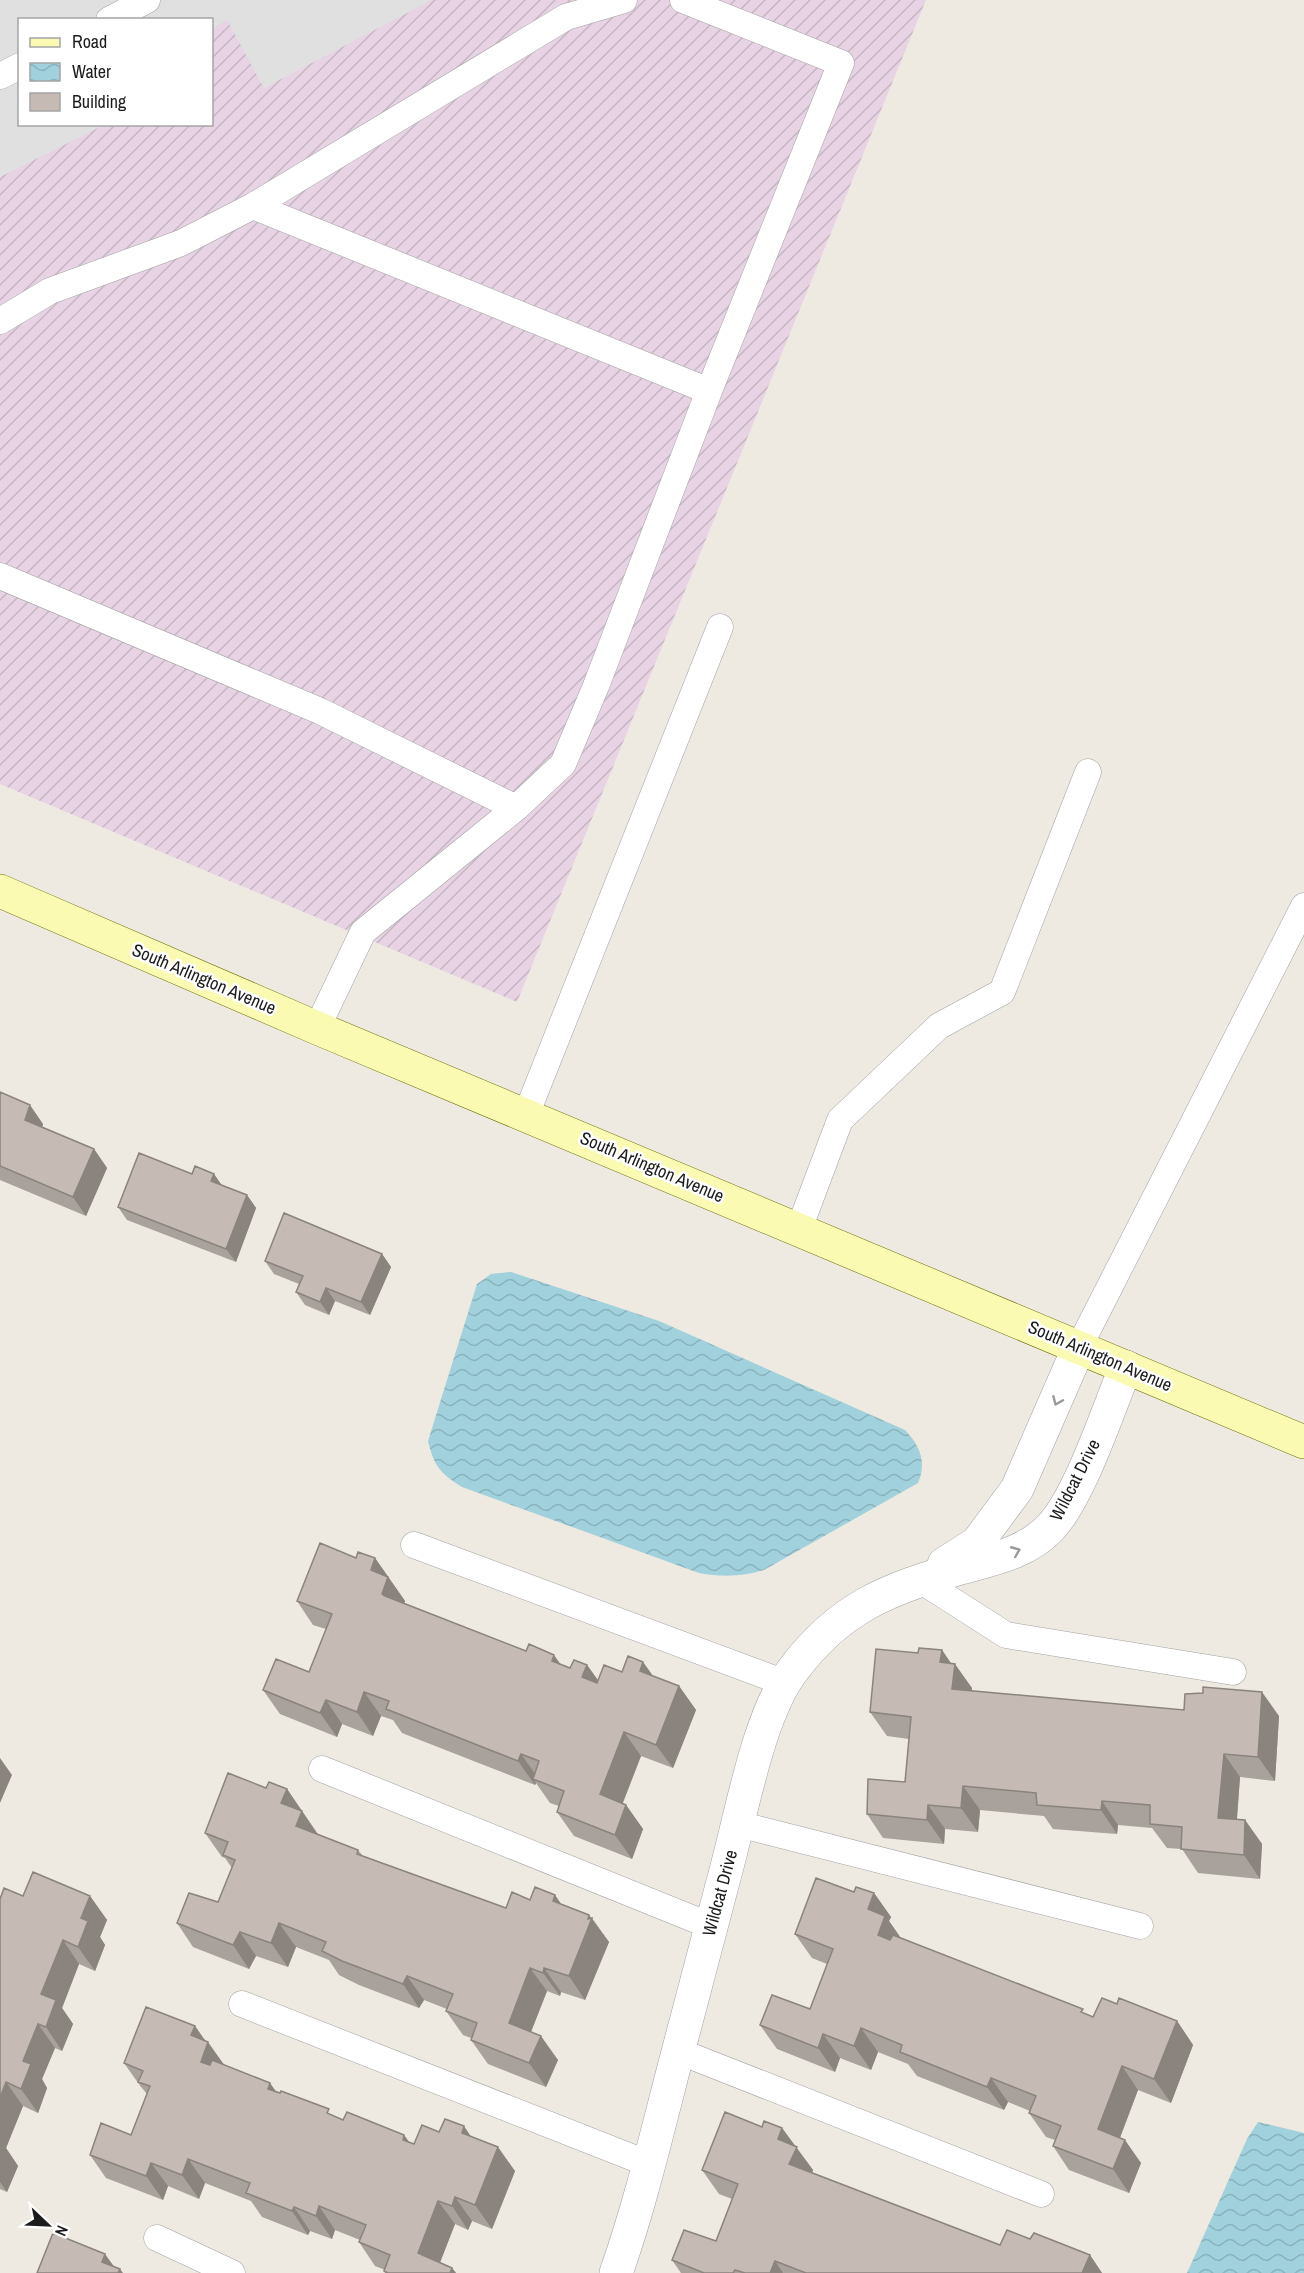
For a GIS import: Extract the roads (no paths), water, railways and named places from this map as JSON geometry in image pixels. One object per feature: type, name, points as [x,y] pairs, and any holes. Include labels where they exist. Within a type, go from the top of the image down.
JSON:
[{"type":"main road","name":"South Arlington Avenue","points":[[0,891],[317,1028],[1304,1442]]},
{"type":"street","name":"Wildcat Drive","points":[[920,1580],[977,1543],[1017,1489],[1079,1347]]},
{"type":"street","name":"Wildcat Drive","points":[[616,2273],[649,2164],[752,1769],[776,1699],[791,1671],[826,1632],[853,1610],[875,1597],[920,1580],[1016,1552],[1034,1543],[1052,1526],[1067,1503],[1126,1367]]},
{"type":"lane","points":[[113,18],[147,0]]},
{"type":"lane","points":[[0,321],[50,291],[181,243],[253,206],[567,17],[624,0]]},
{"type":"lane","points":[[317,1028],[363,932],[516,808],[563,764],[596,686],[709,391],[841,63],[683,0]]},
{"type":"lane","points":[[0,76],[18,67]]},
{"type":"lane","points":[[253,206],[709,391]]},
{"type":"lane","points":[[0,576],[320,711],[516,808]]},
{"type":"lane","points":[[526,1115],[720,627]]},
{"type":"lane","points":[[799,1229],[840,1120],[939,1026],[1002,992],[1088,772]]},
{"type":"lane","points":[[1079,1347],[1304,906]]},
{"type":"lane","points":[[414,1545],[785,1683]]},
{"type":"lane","points":[[920,1580],[1006,1635],[1233,1672]]},
{"type":"lane","points":[[322,1769],[711,1926]]},
{"type":"lane","points":[[738,1824],[1140,1926]]},
{"type":"lane","points":[[242,2004],[649,2164]]},
{"type":"lane","points":[[678,2051],[1041,2194]]},
{"type":"lane","points":[[156,2238],[232,2273]]},
{"type":"water","points":[[511,1272],[659,1321],[905,1430],[915,1442],[921,1455],[922,1468],[918,1483],[764,1570],[732,1576],[699,1573],[462,1487],[439,1468],[428,1441],[477,1284],[491,1274]]},
{"type":"water","points":[[1258,2122],[1304,2133],[1304,2273],[1187,2273],[1247,2139]]}]
